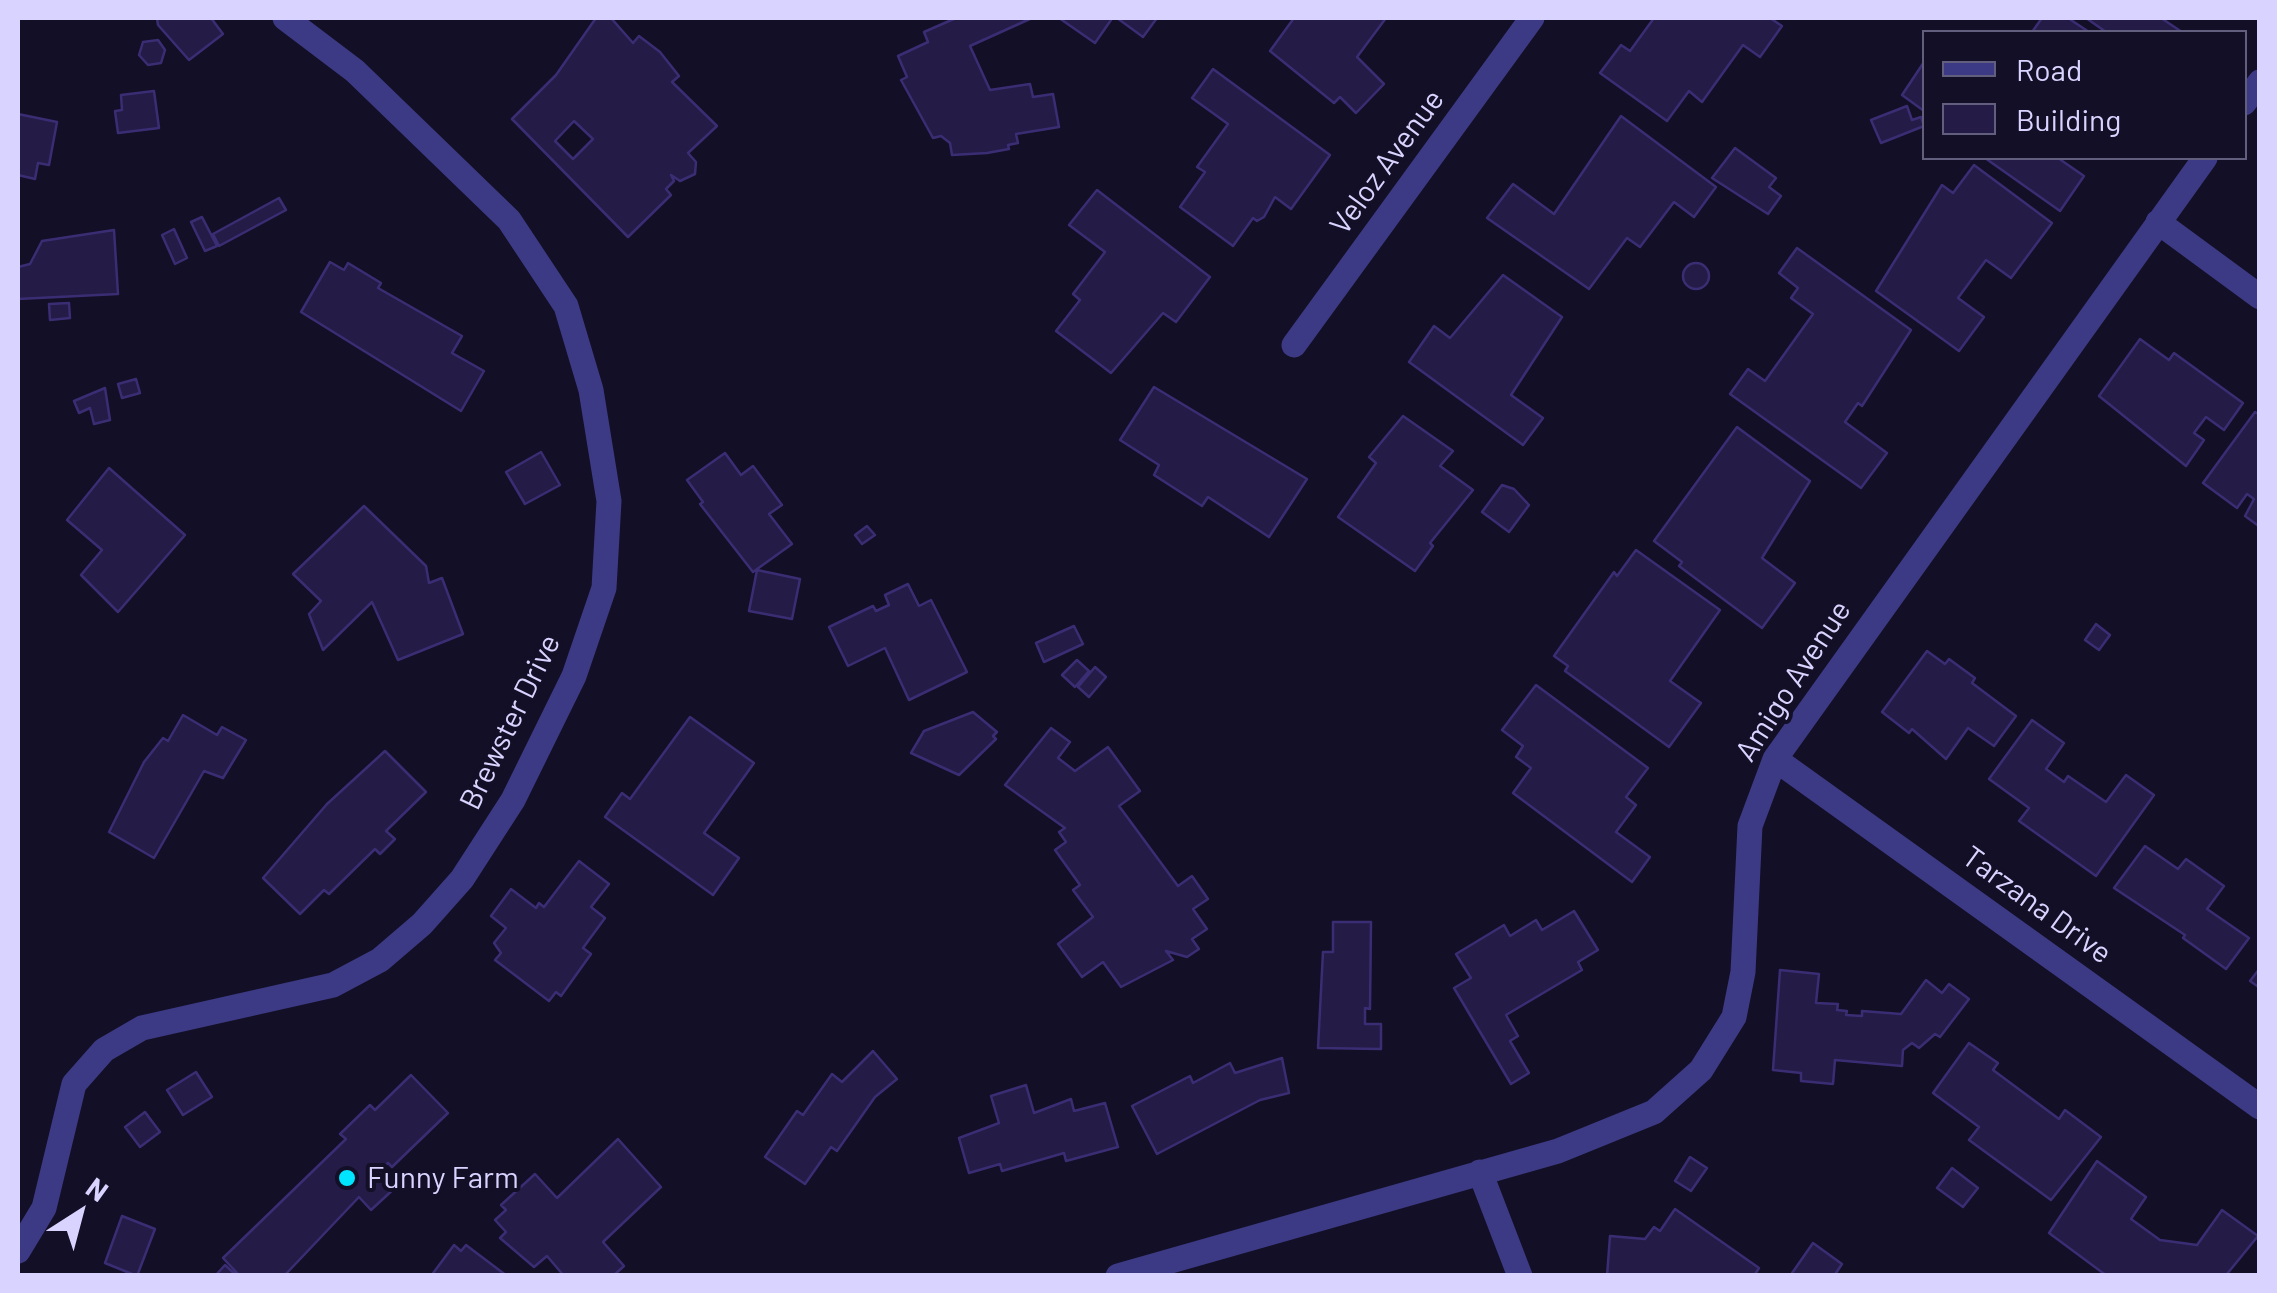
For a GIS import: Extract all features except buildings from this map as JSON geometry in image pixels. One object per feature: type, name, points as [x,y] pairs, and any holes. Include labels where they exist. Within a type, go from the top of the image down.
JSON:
[{"type":"street","name":"Brewster Drive","points":[[18,1251],[44,1208],[74,1084],[104,1050],[142,1028],[333,984],[380,960],[422,924],[462,879],[513,800],[574,676],[604,588],[608,501],[591,390],[566,306],[509,220],[354,71],[286,18]]},
{"type":"street","name":"Veloz Avenue","points":[[1294,345],[1532,18]]},
{"type":"street","name":"Amigo Avenue","points":[[1118,1276],[1558,1151],[1654,1112],[1702,1070],[1734,1017],[1743,972],[1750,826],[1775,759],[2204,160]]},
{"type":"street","points":[[2158,222],[2260,297]]},
{"type":"street","name":"Tarzana Drive","points":[[1775,759],[2260,1107]]},
{"type":"street","points":[[1480,1172],[1520,1276]]},
{"type":"place","name":"Funny Farm","points":[[347,1178]]}]
